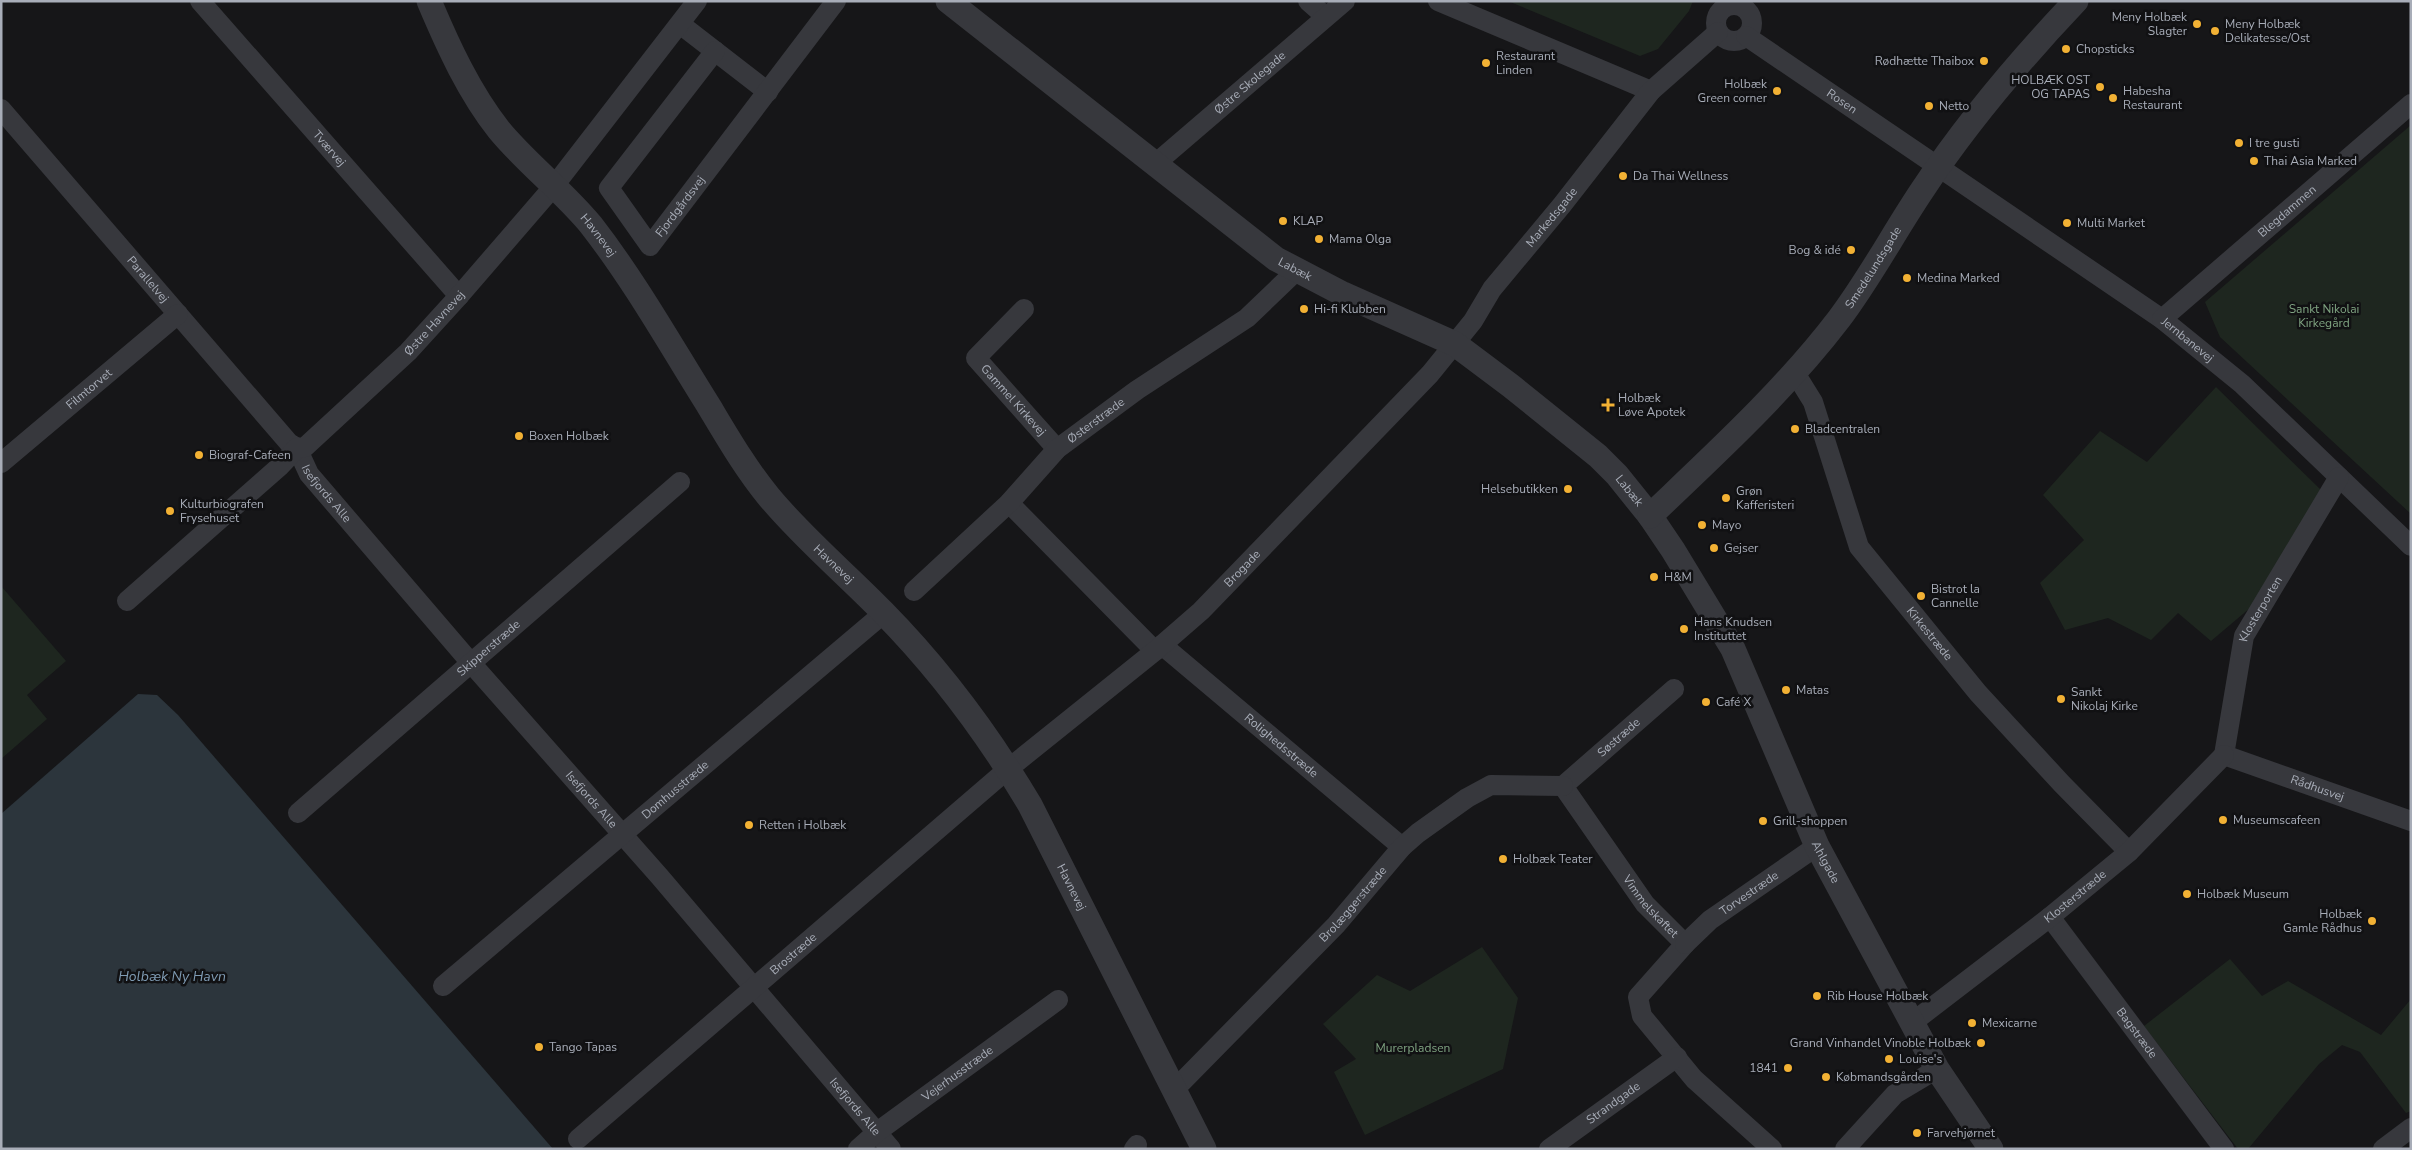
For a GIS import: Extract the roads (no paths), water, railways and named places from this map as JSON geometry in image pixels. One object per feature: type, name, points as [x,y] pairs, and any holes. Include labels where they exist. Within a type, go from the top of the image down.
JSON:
[{"type":"street","name":"Tværvej","points":[[200,1],[459,296]]},
{"type":"street","name":"Havnevej","points":[[429,1],[450,52],[488,115],[512,144],[589,223],[626,272],[740,457],[768,496],[803,534],[884,613],[945,680],[1008,769],[1030,806],[1204,1149]]},
{"type":"street","name":"Østre Havnevej","points":[[127,601],[280,467],[296,448],[305,447],[408,352],[554,186],[697,1]]},
{"type":"street","name":"Fjordgårdsvej","points":[[715,51],[609,188],[650,246],[836,1]]},
{"type":"street","name":"Labæk","points":[[948,1],[1256,244],[1296,271],[1455,344],[1512,386],[1598,456],[1624,482],[1650,516]]},
{"type":"street","points":[[1308,1],[1325,16]]},
{"type":"street","name":"Østre Skolegade","points":[[1155,164],[1325,16],[1345,1]]},
{"type":"street","points":[[1438,1],[1651,91]]},
{"type":"street","name":"Smedelundsgade","points":[[1650,516],[1795,373],[1849,305],[1939,167],[2006,76],[2076,1]]},
{"type":"street","points":[[1729,3],[1738,5],[1749,12],[1752,22],[1746,36],[1738,40],[1729,40],[1718,32],[1716,23],[1718,14],[1729,3]]},
{"type":"street","points":[[680,24],[768,92]]},
{"type":"street","name":"Markedsgade","points":[[1455,344],[1473,321],[1492,289],[1562,205],[1651,91],[1718,32]]},
{"type":"street","name":"Rosen","points":[[1746,36],[1939,167]]},
{"type":"street","name":"Blegdammen","points":[[2162,319],[2411,104]]},
{"type":"street","name":"Parallelvej","points":[[1,109],[296,448]]},
{"type":"street","name":"Jernbanevej","points":[[1939,167],[2162,319],[2242,384],[2411,546]]},
{"type":"street","name":"Østerstræde","points":[[914,591],[1008,503],[1057,449],[1137,390],[1247,318],[1296,271]]},
{"type":"street","name":"Gammel Kirkevej","points":[[1024,309],[976,358],[1057,449]]},
{"type":"street","name":"Filmtorvet","points":[[1,463],[178,314]]},
{"type":"street","name":"Brogade","points":[[1008,769],[1159,648],[1201,611],[1382,427],[1455,344]]},
{"type":"street","name":"Kirkestræde","points":[[1795,373],[1813,402],[1859,547],[1978,692],[2062,784],[2129,852]]},
{"type":"street","name":"Isefjords Alle","points":[[296,448],[309,474],[471,663],[623,834],[891,1149]]},
{"type":"street","name":"Klosterporten","points":[[2224,755],[2244,636],[2339,477]]},
{"type":"street","name":"Skipperstræde","points":[[298,813],[680,482]]},
{"type":"street","name":"Rolighedsstræde","points":[[1008,503],[1159,648],[1402,847]]},
{"type":"street","name":"Ahlgade","points":[[1650,516],[1733,649],[1817,846],[1913,1022],[1936,1069],[1991,1149]]},
{"type":"street","name":"Domhusstræde","points":[[443,986],[884,613]]},
{"type":"street","name":"Søstræde","points":[[1564,786],[1674,689]]},
{"type":"street","name":"Rådhusvej","points":[[2224,755],[2411,821]]},
{"type":"street","name":"Klosterstræde","points":[[1913,1022],[2050,917],[2129,852],[2224,755]]},
{"type":"street","name":"Brostræde","points":[[578,1139],[1008,769]]},
{"type":"street","name":"Brolæggerstræde","points":[[1174,1090],[1336,925],[1402,847],[1418,833],[1458,804],[1491,785],[1564,786]]},
{"type":"street","name":"Vimmelskaftet","points":[[1564,786],[1645,904],[1685,944],[1638,997],[1642,1016],[1694,1079],[1772,1149]]},
{"type":"street","name":"Torvestræde","points":[[1685,944],[1710,920],[1817,846]]},
{"type":"street","name":"Bagstræde","points":[[2050,917],[2224,1149]]},
{"type":"street","name":"Vejerhusstræde","points":[[858,1149],[877,1132],[1058,1000]]},
{"type":"street","name":"Strandgade","points":[[1549,1149],[1677,1058]]},
{"type":"street","points":[[1845,1149],[1896,1094],[1936,1069]]},
{"type":"street","points":[[2383,1149],[2411,1128]]},
{"type":"water","name":"Holbæk Ny Havn","points":[[138,694],[157,695],[178,715],[553,1149],[1,1149],[1,814]]},
{"type":"place","name":"Meny Holbæk Slagter","points":[[2197,24]]},
{"type":"place","name":"Meny Holbæk Delikatesse/Ost","points":[[2215,31]]},
{"type":"place","name":"Chopsticks","points":[[2066,49]]},
{"type":"place","name":"Rødhætte Thaibox","points":[[1984,61]]},
{"type":"place","name":"Restaurant Linden","points":[[1486,63]]},
{"type":"place","name":"HOLBÆK OST OG TAPAS","points":[[2100,87]]},
{"type":"place","name":"Holbæk Green corner","points":[[1777,91]]},
{"type":"place","name":"Habesha Restaurant","points":[[2113,98]]},
{"type":"place","name":"Netto","points":[[1929,106]]},
{"type":"place","name":"I tre gusti","points":[[2239,143]]},
{"type":"place","name":"Thai Asia Marked","points":[[2254,161]]},
{"type":"place","name":"Da Thai Wellness","points":[[1623,176]]},
{"type":"place","name":"KLAP","points":[[1283,221]]},
{"type":"place","name":"Multi Market","points":[[2067,223]]},
{"type":"place","name":"Mama Olga","points":[[1319,239]]},
{"type":"place","name":"Bog & idé","points":[[1851,250]]},
{"type":"place","name":"Medina Marked","points":[[1907,278]]},
{"type":"place","name":"Hi-fi Klubben","points":[[1304,309]]},
{"type":"place","name":"Holbæk Løve Apotek","points":[[1608,405]]},
{"type":"place","name":"Bladcentralen","points":[[1795,429]]},
{"type":"place","name":"Boxen Holbæk","points":[[519,436]]},
{"type":"place","name":"Biograf-Cafeen","points":[[199,455]]},
{"type":"place","name":"Helsebutikken","points":[[1568,489]]},
{"type":"place","name":"Grøn Kafferisteri","points":[[1726,498]]},
{"type":"place","name":"Kulturbiografen Frysehuset","points":[[170,511]]},
{"type":"place","name":"Mayo","points":[[1702,525]]},
{"type":"place","name":"Gejser","points":[[1714,548]]},
{"type":"place","name":"H&M","points":[[1654,577]]},
{"type":"place","name":"Bistrot la Cannelle","points":[[1921,596]]},
{"type":"place","name":"Hans Knudsen Instituttet","points":[[1684,629]]},
{"type":"place","name":"Matas","points":[[1786,690]]},
{"type":"place","name":"Sankt Nikolaj Kirke","points":[[2061,699]]},
{"type":"place","name":"Café X","points":[[1706,702]]},
{"type":"place","name":"Museumscafeen","points":[[2223,820]]},
{"type":"place","name":"Grill-shoppen","points":[[1763,821]]},
{"type":"place","name":"Retten i Holbæk","points":[[749,825]]},
{"type":"place","name":"Holbæk Teater","points":[[1503,859]]},
{"type":"place","name":"Holbæk Museum","points":[[2187,894]]},
{"type":"place","name":"Holbæk Gamle Rådhus","points":[[2372,921]]},
{"type":"place","name":"Rib House Holbæk","points":[[1817,996]]},
{"type":"place","name":"Mexicarne","points":[[1972,1023]]},
{"type":"place","name":"Grand Vinhandel Vinoble Holbæk","points":[[1981,1043]]},
{"type":"place","name":"Tango Tapas","points":[[539,1047]]},
{"type":"place","name":"Louise's","points":[[1889,1059]]},
{"type":"place","name":"1841","points":[[1788,1068]]},
{"type":"place","name":"Købmandsgården","points":[[1826,1077]]},
{"type":"place","name":"Farvehjørnet","points":[[1917,1133]]},
{"type":"park label","name":"Sankt Nikolai Kirkegård","points":[[2324,316]]},
{"type":"park label","name":"Murerpladsen","points":[[1413,1048]]}]
